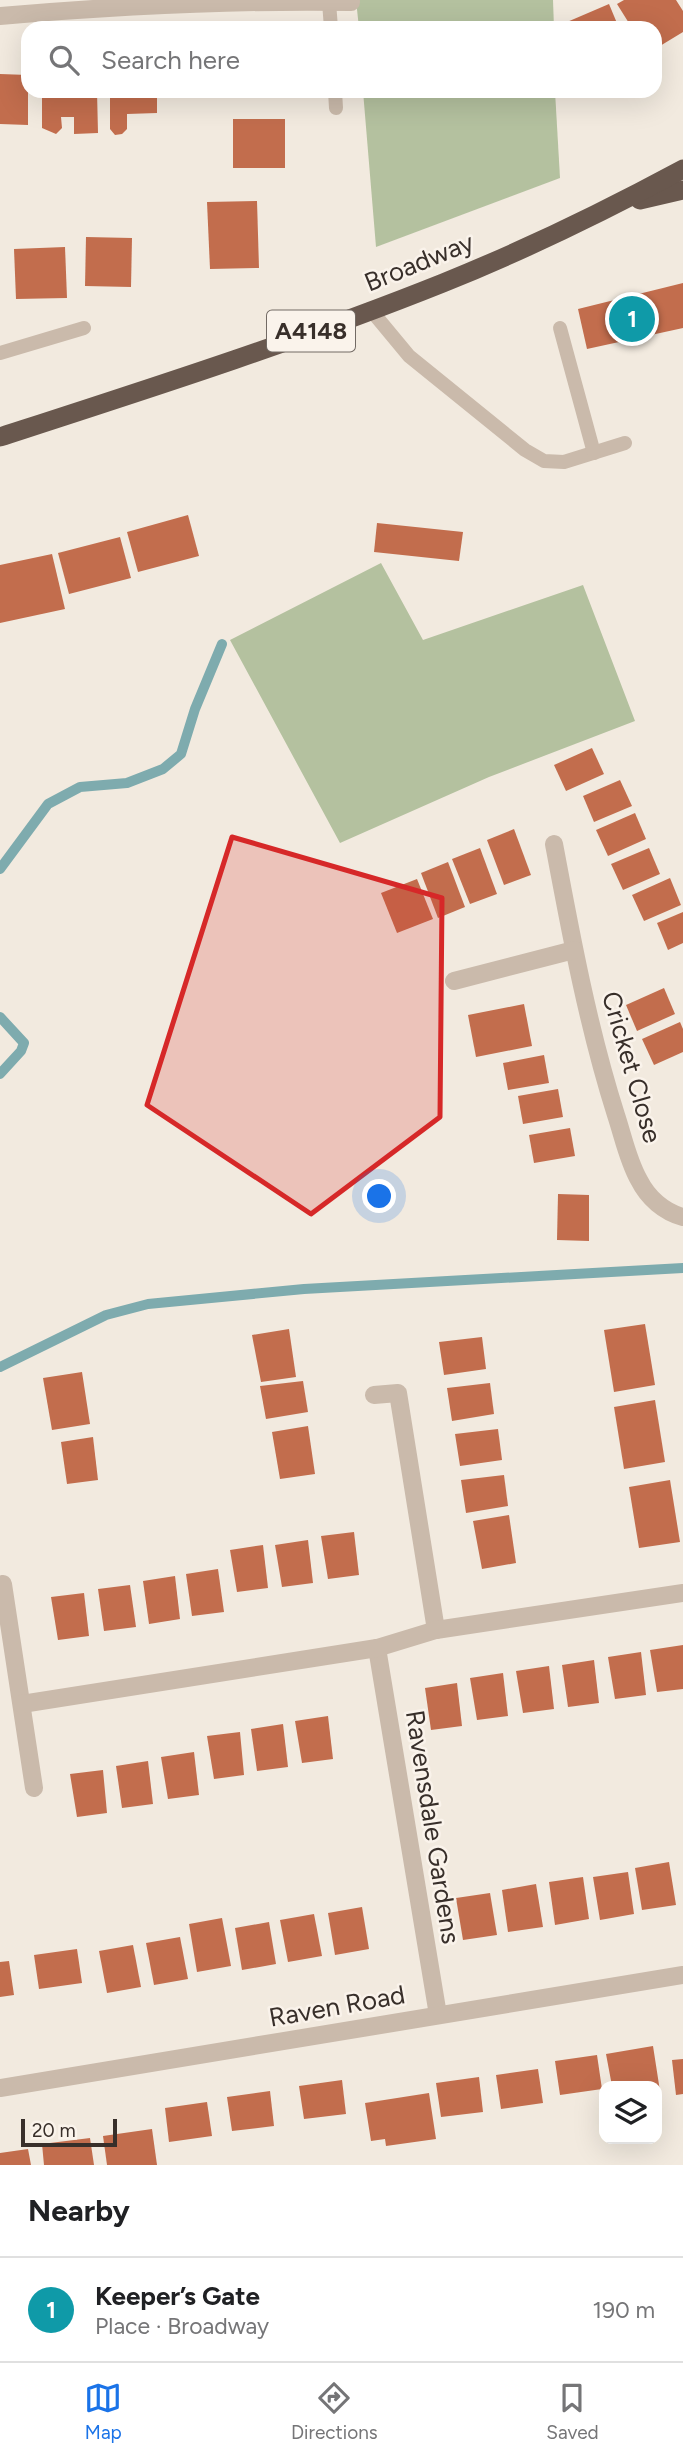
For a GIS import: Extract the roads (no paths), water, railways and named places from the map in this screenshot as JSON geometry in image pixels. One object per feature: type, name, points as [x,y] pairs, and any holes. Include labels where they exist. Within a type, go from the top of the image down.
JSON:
[{"type":"highway","name":"Broadway","points":[[0,437],[199,372],[443,283],[614,206],[683,169]]},
{"type":"highway","name":"Broadway","points":[[614,206],[683,190]]},
{"type":"street","points":[[0,16],[80,9],[296,0],[351,2]]},
{"type":"street","name":"Cricket Close","points":[[554,844],[574,950],[605,1081],[638,1180],[649,1196],[664,1209],[683,1217]]},
{"type":"street","points":[[454,981],[574,950]]},
{"type":"street","points":[[374,1395],[398,1393],[436,1630]]},
{"type":"street","points":[[4,1584],[34,1788]]},
{"type":"street","points":[[22,1704],[377,1648],[436,1630],[683,1592]]},
{"type":"street","name":"Ravensdale Gardens","points":[[377,1648],[438,2015]]},
{"type":"street","name":"Raven Road","points":[[0,2088],[683,1975]]},
{"type":"lane","points":[[329,2],[330,21]]},
{"type":"lane","points":[[335,98],[336,108]]},
{"type":"lane","points":[[370,310],[409,356],[525,450],[544,461],[564,462],[625,443]]},
{"type":"lane","points":[[0,353],[84,328]]},
{"type":"lane","points":[[560,328],[594,453]]},
{"type":"waterway","points":[[0,869],[48,804],[80,787],[127,783],[163,769],[181,754],[195,709],[222,644]]},
{"type":"waterway","points":[[0,1017],[24,1043],[21,1051],[0,1074]]},
{"type":"waterway","points":[[0,1367],[106,1315],[148,1304],[304,1289],[683,1268]]},
{"type":"place","name":"Keeper’s Gate","points":[[632,319]]}]
